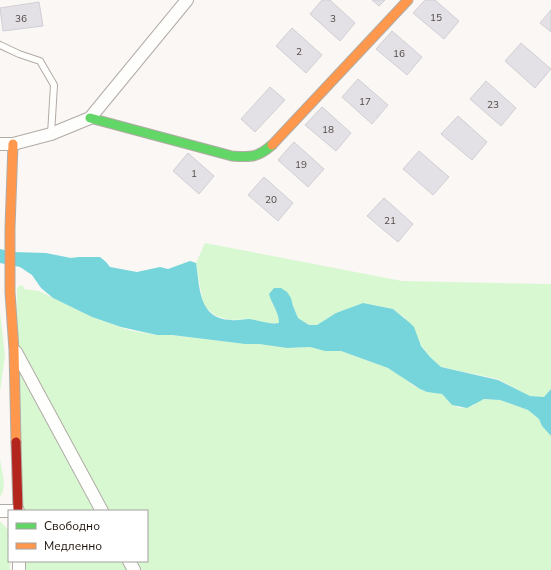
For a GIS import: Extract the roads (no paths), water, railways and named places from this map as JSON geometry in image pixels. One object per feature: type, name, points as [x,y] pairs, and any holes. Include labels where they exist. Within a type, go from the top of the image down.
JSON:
[{"type":"street","points":[[0,144],[13,144],[51,134],[90,118],[187,0]]},
{"type":"street","points":[[90,118],[232,156],[253,157],[265,151],[277,140],[408,0]]},
{"type":"street","points":[[13,144],[10,228],[10,292],[14,350],[18,510]]},
{"type":"street","points":[[14,350],[101,510]]},
{"type":"lane","points":[[0,46],[40,61],[54,85],[51,134]]},
{"type":"water","points":[[0,249],[13,252],[46,253],[71,258],[100,257],[110,267],[137,272],[160,267],[168,269],[190,261],[196,263],[200,291],[206,308],[212,314],[220,318],[231,320],[249,319],[268,323],[279,323],[278,315],[269,294],[274,288],[281,288],[287,292],[291,298],[298,318],[309,325],[317,325],[336,313],[363,303],[393,309],[414,327],[421,346],[441,367],[498,380],[530,396],[544,397],[551,389],[551,436],[542,426],[539,419],[528,410],[500,400],[484,399],[467,408],[452,405],[442,394],[427,392],[388,368],[341,351],[325,351],[310,347],[287,348],[172,335],[157,335],[121,327],[92,317],[53,298],[41,288],[32,275],[20,267],[0,263]]}]
